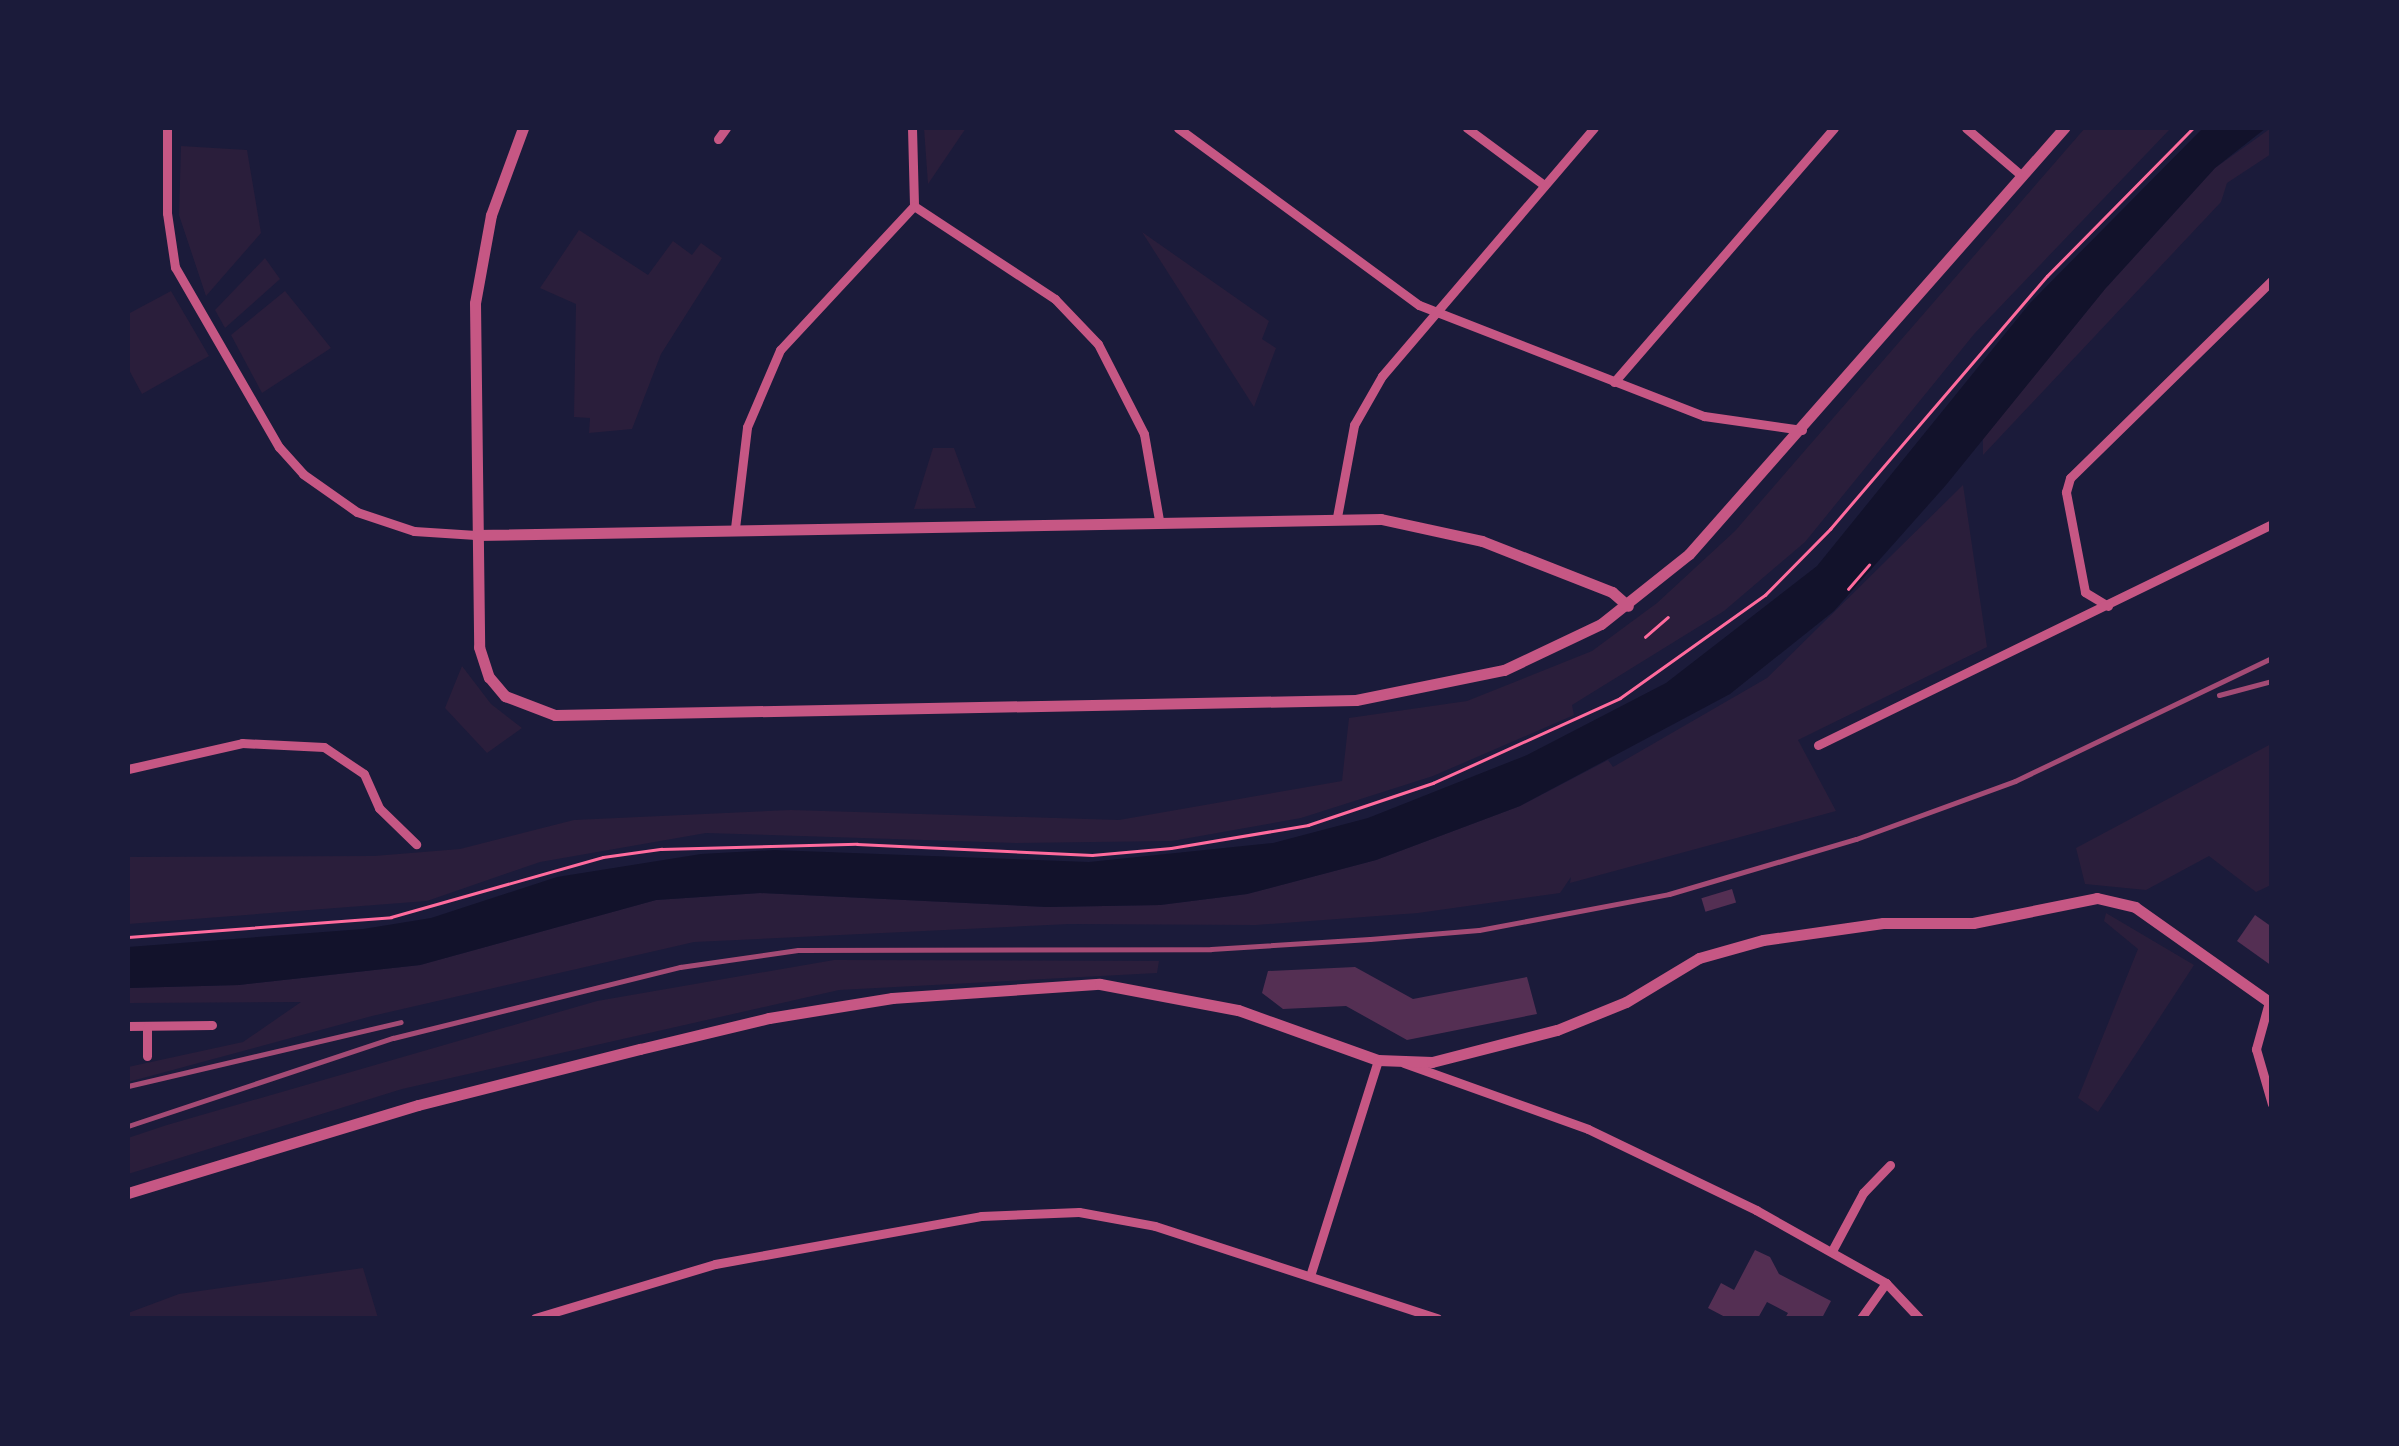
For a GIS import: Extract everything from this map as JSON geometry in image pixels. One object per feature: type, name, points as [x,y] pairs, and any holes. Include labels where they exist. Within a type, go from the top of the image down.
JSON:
[{"type":"street","points":[[167,128],[166,213],[176,267],[279,447],[303,474],[357,512],[414,531],[476,535],[1337,517],[1420,525],[1482,541],[1594,584],[1628,606]]},
{"type":"street","points":[[523,128],[491,215],[475,303],[476,535],[483,664],[516,704],[556,716],[1356,700],[1504,670],[1628,606],[1722,520],[2064,128]]},
{"type":"street","points":[[718,138],[726,128]]},
{"type":"street","points":[[735,528],[746,426],[780,350],[914,206],[912,128]]},
{"type":"street","points":[[1178,128],[1401,294],[1437,314],[1732,424],[1802,430]]},
{"type":"street","points":[[1467,128],[1544,185]]},
{"type":"street","points":[[1337,517],[1354,424],[1382,376],[1594,128]]},
{"type":"street","points":[[1614,382],[1834,128]]},
{"type":"street","points":[[1966,128],[2022,176]]},
{"type":"street","points":[[914,206],[1046,292],[1098,344],[1144,434],[1159,520]]},
{"type":"street","points":[[2108,606],[2085,592],[2066,492],[2070,478],[2272,280]]},
{"type":"street","points":[[1818,746],[2272,524]]},
{"type":"street","points":[[128,769],[242,743],[324,747],[364,774],[379,808],[416,844]]},
{"type":"street","points":[[1404,1063],[1472,1054],[1557,1030],[1626,1002],[1699,958],[1763,940],[1866,924],[1973,924],[2078,899],[2135,907],[2270,1003],[2256,1049],[2272,1104]]},
{"type":"street","points":[[128,1193],[621,1053],[769,1018],[892,998],[1100,984],[1238,1010],[1378,1060],[1404,1063],[1588,1129],[1833,1250],[1886,1283],[1919,1318]]},
{"type":"street","points":[[128,1026],[212,1025]]},
{"type":"street","points":[[146,1027],[147,1056]]},
{"type":"street","points":[[1310,1276],[1378,1060]]},
{"type":"street","points":[[1833,1250],[1863,1194],[1890,1165]]},
{"type":"street","points":[[535,1318],[715,1264],[981,1216],[1078,1212],[1155,1226],[1437,1318]]},
{"type":"street","points":[[1860,1318],[1886,1283]]},
{"type":"path","points":[[1848,589],[1869,564]]},
{"type":"path","points":[[1863,571],[1871,577]]},
{"type":"path","points":[[1854,582],[1860,588]]},
{"type":"path","points":[[1646,637],[1668,617]]},
{"type":"shaded area","points":[[924,128],[966,128],[928,184]]},
{"type":"shaded area","points":[[2085,128],[2171,128],[1975,333],[1805,542],[1724,611],[1572,705],[1574,715],[1433,776],[1301,818],[1172,841],[1016,843],[706,833],[540,862],[427,901],[128,924],[128,857],[374,856],[460,849],[574,820],[791,810],[1119,820],[1342,781],[1349,718],[1467,701],[1592,651],[1657,603],[1735,531]]},
{"type":"shaded area","points":[[2203,128],[2266,128],[2215,168],[2105,289],[1946,485],[1834,611],[1730,694],[1520,806],[1376,860],[1247,894],[1160,905],[1047,907],[760,893],[656,900],[420,965],[239,985],[128,988],[128,947],[363,929],[431,918],[557,877],[701,854],[774,850],[1089,862],[1273,843],[1368,818],[1527,755],[1666,683],[1817,566],[2030,303]]},
{"type":"shaded area","points":[[2271,128],[2271,154],[2227,183],[2221,202],[1983,455],[1983,439],[2105,289],[2215,168]]},
{"type":"shaded area","points":[[181,146],[247,150],[261,233],[206,296],[179,215]]},
{"type":"shaded area","points":[[579,230],[648,275],[673,241],[692,255],[701,243],[722,258],[661,354],[632,429],[589,433],[590,418],[574,417],[576,304],[540,288]]},
{"type":"shaded area","points":[[1142,232],[1269,321],[1262,339],[1276,348],[1254,407]]},
{"type":"shaded area","points":[[265,258],[280,279],[225,328],[215,310]]},
{"type":"shaded area","points":[[171,291],[209,356],[142,394],[128,368],[128,314]]},
{"type":"shaded area","points":[[285,291],[331,348],[262,393],[231,335]]},
{"type":"shaded area","points":[[933,448],[954,448],[976,508],[914,509]]},
{"type":"shaded area","points":[[1963,485],[1987,647],[1798,740],[1836,811],[1570,883],[1571,877],[1560,893],[1418,913],[1256,925],[1070,924],[694,942],[372,1016],[128,1082],[128,1067],[243,1042],[301,1002],[128,1003],[128,988],[239,985],[420,965],[656,900],[760,893],[1047,907],[1160,905],[1247,894],[1376,860],[1520,806],[1608,760],[1613,767],[1767,678]]},
{"type":"shaded area","points":[[462,666],[491,704],[522,728],[487,753],[445,708]]},
{"type":"shaded area","points":[[2271,744],[2271,885],[2256,892],[2209,856],[2146,890],[2085,884],[2076,848]]},
{"type":"shaded area","points":[[2106,913],[2194,965],[2098,1112],[2078,1098],[2138,949],[2104,921]]},
{"type":"shaded area","points":[[834,960],[1159,961],[1157,973],[839,990],[402,1089],[128,1174],[128,1138],[167,1125],[597,1001]]},
{"type":"shaded area","points":[[363,1268],[378,1318],[128,1318],[128,1313],[179,1294]]},
{"type":"building","points":[[1732,889],[1736,902],[1705,912],[1701,898]]},
{"type":"building","points":[[2255,915],[2272,927],[2272,966],[2237,941]]},
{"type":"building","points":[[1355,967],[1413,999],[1527,977],[1537,1014],[1407,1040],[1346,1006],[1283,1009],[1262,993],[1268,971]]},
{"type":"building","points":[[1755,1250],[1770,1257],[1779,1274],[1831,1301],[1822,1318],[1785,1318],[1788,1313],[1767,1302],[1758,1318],[1727,1318],[1708,1308],[1721,1283],[1734,1290]]},
{"type":"railway","points":[[128,1126],[393,1038],[680,967],[798,950],[1211,949],[1370,939],[1479,930],[1669,894],[1856,839],[2015,781],[2272,658]]},
{"type":"railway","points":[[2219,695],[2272,681]]},
{"type":"railway","points":[[128,1086],[401,1022]]}]
